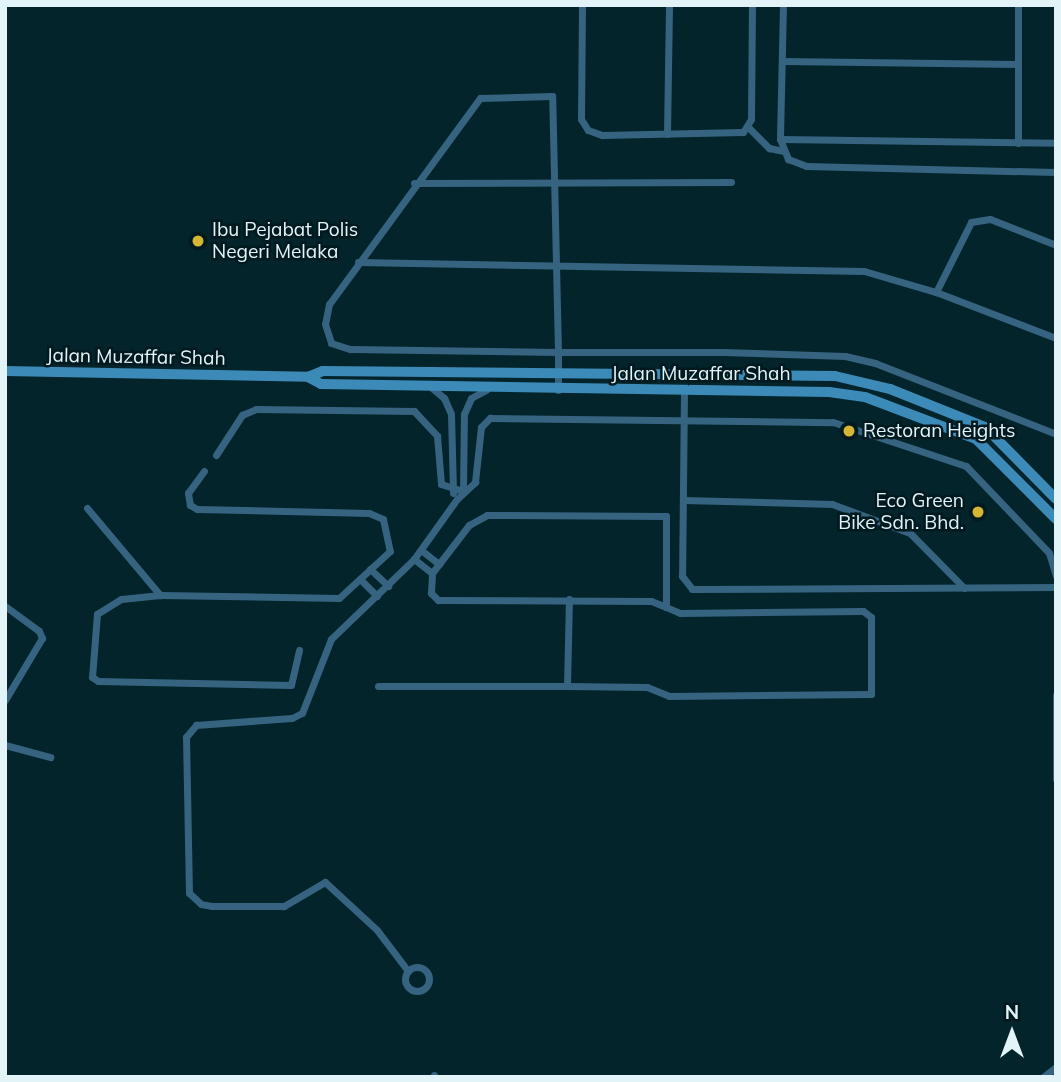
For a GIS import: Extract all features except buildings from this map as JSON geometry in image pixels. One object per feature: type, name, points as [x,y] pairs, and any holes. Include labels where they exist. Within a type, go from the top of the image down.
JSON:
[{"type":"main road","name":"Jalan Muzaffar Shah","points":[[5,371],[307,377],[323,371],[851,379],[985,427],[1056,499]]},
{"type":"main road","name":"Jalan Muzaffar Shah","points":[[307,377],[321,384],[486,390],[829,392],[865,397],[976,439],[1056,519]]},
{"type":"street","points":[[582,5],[582,119],[588,130],[601,135],[735,134],[748,127]]},
{"type":"street","points":[[667,134],[669,5]]},
{"type":"street","points":[[752,5],[748,127],[769,148],[783,151],[806,166],[1056,172]]},
{"type":"street","points":[[783,5],[780,139],[783,151]]},
{"type":"street","points":[[1018,5],[1018,143]]},
{"type":"street","points":[[782,61],[1018,64]]},
{"type":"street","points":[[558,391],[558,352],[552,96],[480,98],[414,183],[358,262],[326,314],[326,335],[339,347],[558,352],[845,356],[874,363],[1056,434]]},
{"type":"street","points":[[780,139],[1056,143]]},
{"type":"street","points":[[414,183],[731,182]]},
{"type":"street","points":[[936,292],[971,222],[990,219],[1056,245]]},
{"type":"street","points":[[358,262],[848,270],[936,292],[1056,338]]},
{"type":"street","points":[[432,388],[444,398],[451,414],[452,491]]},
{"type":"street","points":[[463,492],[464,414],[471,398],[486,390]]},
{"type":"street","points":[[684,392],[682,576],[697,591],[1056,587]]},
{"type":"street","points":[[216,455],[242,415],[256,409],[414,411],[435,430],[438,479],[457,499]]},
{"type":"street","points":[[408,971],[377,930],[325,882],[284,906],[201,904],[189,893],[186,882],[189,729],[196,725],[292,718],[302,713],[331,639],[414,559],[457,499],[477,477],[481,427],[490,418],[832,422],[966,466],[1048,553],[1056,576]]},
{"type":"street","points":[[204,471],[188,493],[190,505],[197,509],[360,512],[383,519],[391,546],[344,596],[331,600],[160,595],[121,600],[97,614],[92,677],[98,681],[291,685],[299,650]]},
{"type":"street","points":[[452,491],[463,492]]},
{"type":"street","points":[[683,500],[832,504],[910,533],[964,588]]},
{"type":"street","points":[[87,508],[160,595]]},
{"type":"street","points":[[378,686],[648,687],[669,696],[871,694],[868,613],[680,612],[666,607],[651,601],[438,600],[432,593],[432,573],[469,525],[487,515],[666,516],[666,607]]},
{"type":"street","points":[[421,550],[439,564]]},
{"type":"street","points":[[414,559],[432,573]]},
{"type":"street","points":[[370,569],[388,586]]},
{"type":"street","points":[[360,579],[377,596]]},
{"type":"street","points":[[567,686],[569,600]]},
{"type":"street","points":[[5,606],[39,631],[42,638],[5,700]]},
{"type":"street","points":[[1056,695],[1056,779]]},
{"type":"street","points":[[5,745],[51,757]]},
{"type":"street","points":[[1043,1077],[1056,1067]]},
{"type":"place","name":"Ibu Pejabat Polis Negeri Melaka","points":[[198,241]]},
{"type":"place","name":"Restoran Heights","points":[[849,431]]},
{"type":"place","name":"Eco Green Bike Sdn. Bhd.","points":[[978,512]]}]
